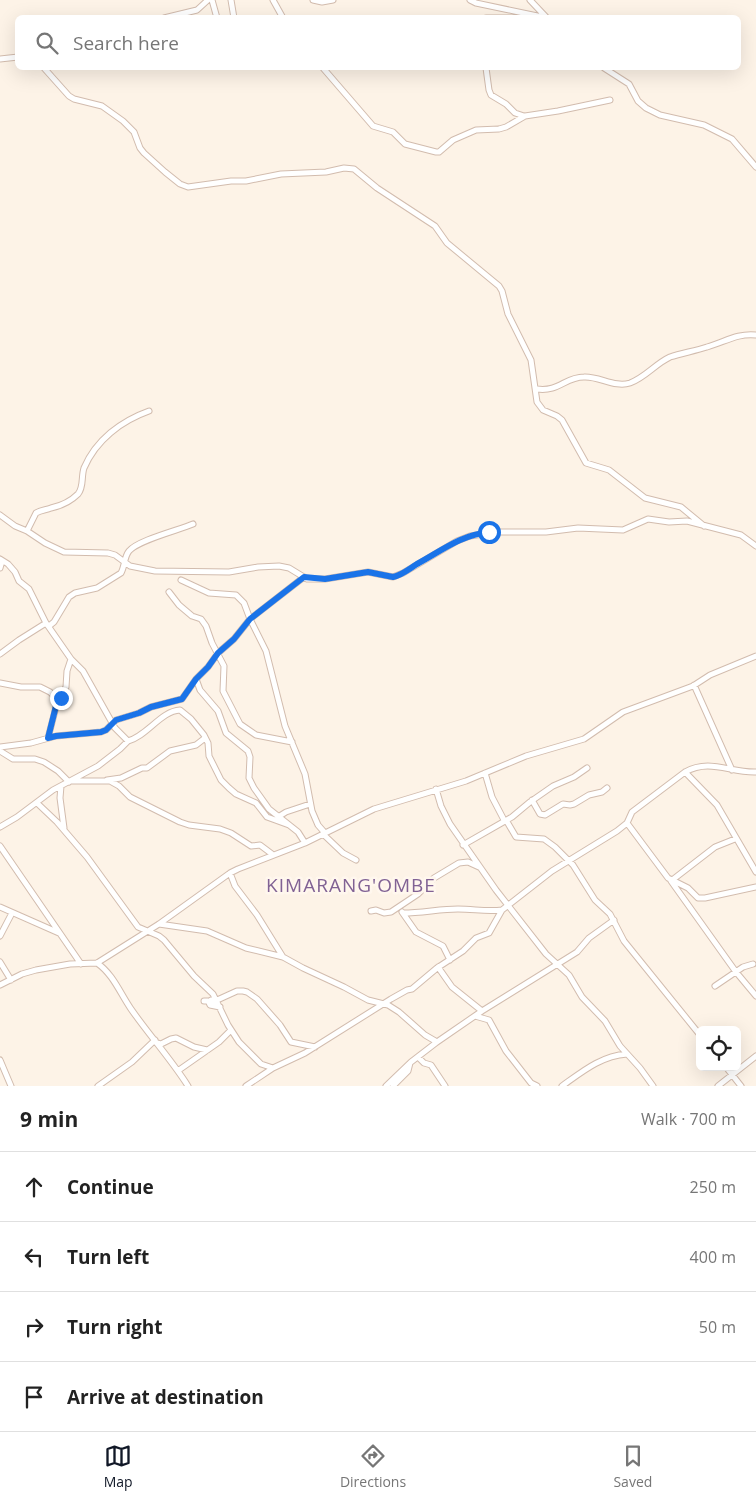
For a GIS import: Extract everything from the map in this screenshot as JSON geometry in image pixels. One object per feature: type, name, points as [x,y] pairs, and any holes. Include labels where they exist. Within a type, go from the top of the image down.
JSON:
[{"type":"street","points":[[176,15],[197,10],[210,0],[216,15]]},
{"type":"street","points":[[231,0],[234,15]]},
{"type":"street","points":[[273,0],[281,15]]},
{"type":"street","points":[[313,0],[322,2],[333,0]]},
{"type":"street","points":[[470,0],[476,3],[533,15]]},
{"type":"street","points":[[530,0],[541,15]]},
{"type":"street","points":[[0,58],[15,57]]},
{"type":"street","points":[[46,70],[69,96],[102,106],[130,126],[144,153],[184,186],[195,187],[231,181],[246,181],[287,173],[326,172],[344,168],[354,169],[377,188],[435,226],[447,243],[499,286],[508,314],[531,360],[536,399],[543,410],[562,420],[586,463],[609,470],[645,498],[681,507],[704,526]]},
{"type":"street","points":[[325,70],[373,126],[393,132],[406,144],[439,152],[453,140],[476,130],[506,127],[525,116],[558,112],[610,100]]},
{"type":"street","points":[[486,70],[488,90],[491,95],[506,104],[515,113],[525,116]]},
{"type":"street","points":[[607,70],[629,84],[638,101],[646,108],[660,115],[704,125],[720,133],[732,140],[756,168]]},
{"type":"street","points":[[536,389],[550,389],[565,384],[574,378],[586,377],[628,384],[641,378],[664,360],[715,345],[732,336],[756,335]]},
{"type":"street","points":[[27,531],[36,512],[61,505],[78,493],[81,489],[85,466],[97,448],[118,426],[149,411]]},
{"type":"street","points":[[0,515],[14,526],[27,531],[64,552],[108,553],[116,555],[124,563],[134,568],[160,572],[188,570],[229,572],[258,567],[279,566],[288,568],[304,577],[325,579],[368,572],[393,577],[435,555],[451,544],[483,533],[546,532],[578,528],[623,530],[648,519],[669,522],[687,521],[741,535],[756,546]]},
{"type":"street","points":[[0,654],[19,640],[54,622],[70,597],[76,593],[97,588],[121,573],[130,550],[137,545],[194,524]]},
{"type":"street","points":[[0,568],[1,560]]},
{"type":"street","points":[[1,560],[12,569],[19,581],[29,589],[47,624],[71,659],[82,671],[112,724],[124,739],[128,741]]},
{"type":"street","points":[[0,747],[31,743],[56,736],[101,732],[106,730],[116,720],[151,707],[180,700],[218,653],[234,639],[250,619],[304,577]]},
{"type":"street","points":[[181,580],[209,593],[236,595],[244,603],[266,651],[285,726],[304,774],[310,804],[318,825],[324,834],[343,853],[356,860]]},
{"type":"street","points":[[169,592],[182,608],[204,622],[224,666],[223,691],[240,724],[256,735],[292,742]]},
{"type":"street","points":[[0,985],[36,970],[97,963],[159,924],[230,873],[305,843],[374,809],[466,781],[535,753],[584,739],[623,712],[694,685],[710,675],[756,656]]},
{"type":"street","points":[[48,738],[59,701],[66,687],[71,659]]},
{"type":"street","points":[[196,679],[200,690],[218,711],[226,733],[248,751],[250,758],[248,774],[250,781],[265,803],[278,817],[298,832],[305,843]]},
{"type":"street","points":[[0,683],[20,687],[40,687],[50,692],[59,701]]},
{"type":"street","points":[[694,685],[732,770]]},
{"type":"street","points":[[0,827],[61,786],[98,766],[128,741],[142,735],[176,710],[180,710],[191,719],[205,738],[208,744],[209,756],[221,780],[236,794],[256,803],[267,817],[289,825]]},
{"type":"street","points":[[0,752],[13,759],[40,760],[53,767],[70,781],[106,780],[121,778],[139,769],[147,768],[170,751],[196,745],[205,738]]},
{"type":"street","points":[[246,1086],[272,1068],[300,1056],[383,1004],[412,989],[438,967],[463,951],[476,938],[489,933],[502,910],[552,871],[609,836],[627,822],[632,812],[685,772],[706,765],[756,772]]},
{"type":"street","points":[[463,844],[512,817],[553,786],[574,777],[587,768]]},
{"type":"street","points":[[685,772],[717,805],[735,839],[756,872]]},
{"type":"street","points":[[484,774],[492,797],[516,837],[544,839],[555,846],[577,870],[595,900],[610,914],[623,939],[696,1030]]},
{"type":"street","points":[[106,780],[115,783],[130,798],[180,822],[227,831],[250,846],[260,845],[273,855]]},
{"type":"street","points":[[61,786],[60,802],[65,830]]},
{"type":"street","points":[[532,800],[540,814],[545,815],[564,804],[574,804],[592,793],[602,792],[607,788]]},
{"type":"street","points":[[436,789],[445,815],[463,844],[508,906],[546,954],[569,975],[582,997],[605,1021],[620,1046],[653,1086]]},
{"type":"street","points":[[36,803],[65,830],[138,927],[164,940],[194,976],[211,1000],[212,1005],[220,1007]]},
{"type":"street","points":[[278,817],[286,812],[310,804]]},
{"type":"street","points":[[627,822],[736,972],[756,996]]},
{"type":"street","points":[[671,881],[715,847],[735,839]]},
{"type":"street","points":[[0,846],[81,964]]},
{"type":"street","points":[[371,912],[376,910],[387,913],[398,908],[418,894],[434,878],[459,863],[471,863],[481,868]]},
{"type":"street","points":[[230,873],[235,886],[257,915],[283,957]]},
{"type":"street","points":[[671,881],[684,886],[694,895],[701,898],[756,887]]},
{"type":"street","points":[[0,907],[59,933]]},
{"type":"street","points":[[398,908],[416,932],[443,946],[450,960]]},
{"type":"street","points":[[403,913],[458,909],[478,911],[502,910]]},
{"type":"street","points":[[0,936],[12,913]]},
{"type":"street","points":[[386,1086],[411,1062],[437,1042],[482,1011],[579,950],[589,938],[614,920]]},
{"type":"street","points":[[159,924],[207,931],[246,948],[283,957],[368,1000],[383,1004],[399,1012],[425,1035],[437,1042]]},
{"type":"street","points":[[0,962],[11,980]]},
{"type":"street","points":[[97,963],[106,971],[130,1008],[179,1070],[188,1086]]},
{"type":"street","points":[[715,986],[743,967],[753,964]]},
{"type":"street","points":[[438,967],[452,987],[482,1011]]},
{"type":"street","points":[[211,1000],[237,991],[244,991],[257,999],[280,1025],[291,1042],[315,1047]]},
{"type":"street","points":[[211,1000],[220,1007],[231,1030],[254,1058],[263,1066],[272,1068]]},
{"type":"street","points":[[475,1016],[489,1020],[506,1051],[532,1083],[537,1086]]},
{"type":"street","points":[[179,1070],[219,1042],[231,1030]]},
{"type":"street","points":[[156,1042],[160,1044],[176,1038],[194,1047],[207,1050]]},
{"type":"street","points":[[98,1086],[156,1042]]},
{"type":"street","points":[[562,1086],[602,1059],[627,1054]]},
{"type":"street","points":[[718,1086],[756,1056]]},
{"type":"street","points":[[418,1057],[424,1063],[430,1065],[445,1086]]},
{"type":"street","points":[[0,1060],[11,1086]]},
{"type":"street","points":[[393,1086],[408,1071],[411,1062]]},
{"type":"street","points":[[730,1071],[741,1086]]},
{"type":"district","name":"KIMARANG'OMBE","points":[[351,885]]},
{"type":"route","points":[[61,698],[56,706],[48,738],[99,733],[106,730],[116,720],[151,707],[182,699],[223,647],[234,639],[250,619],[304,577],[307,579],[325,579],[368,572],[389,578],[398,576],[463,538],[489,532]]}]
